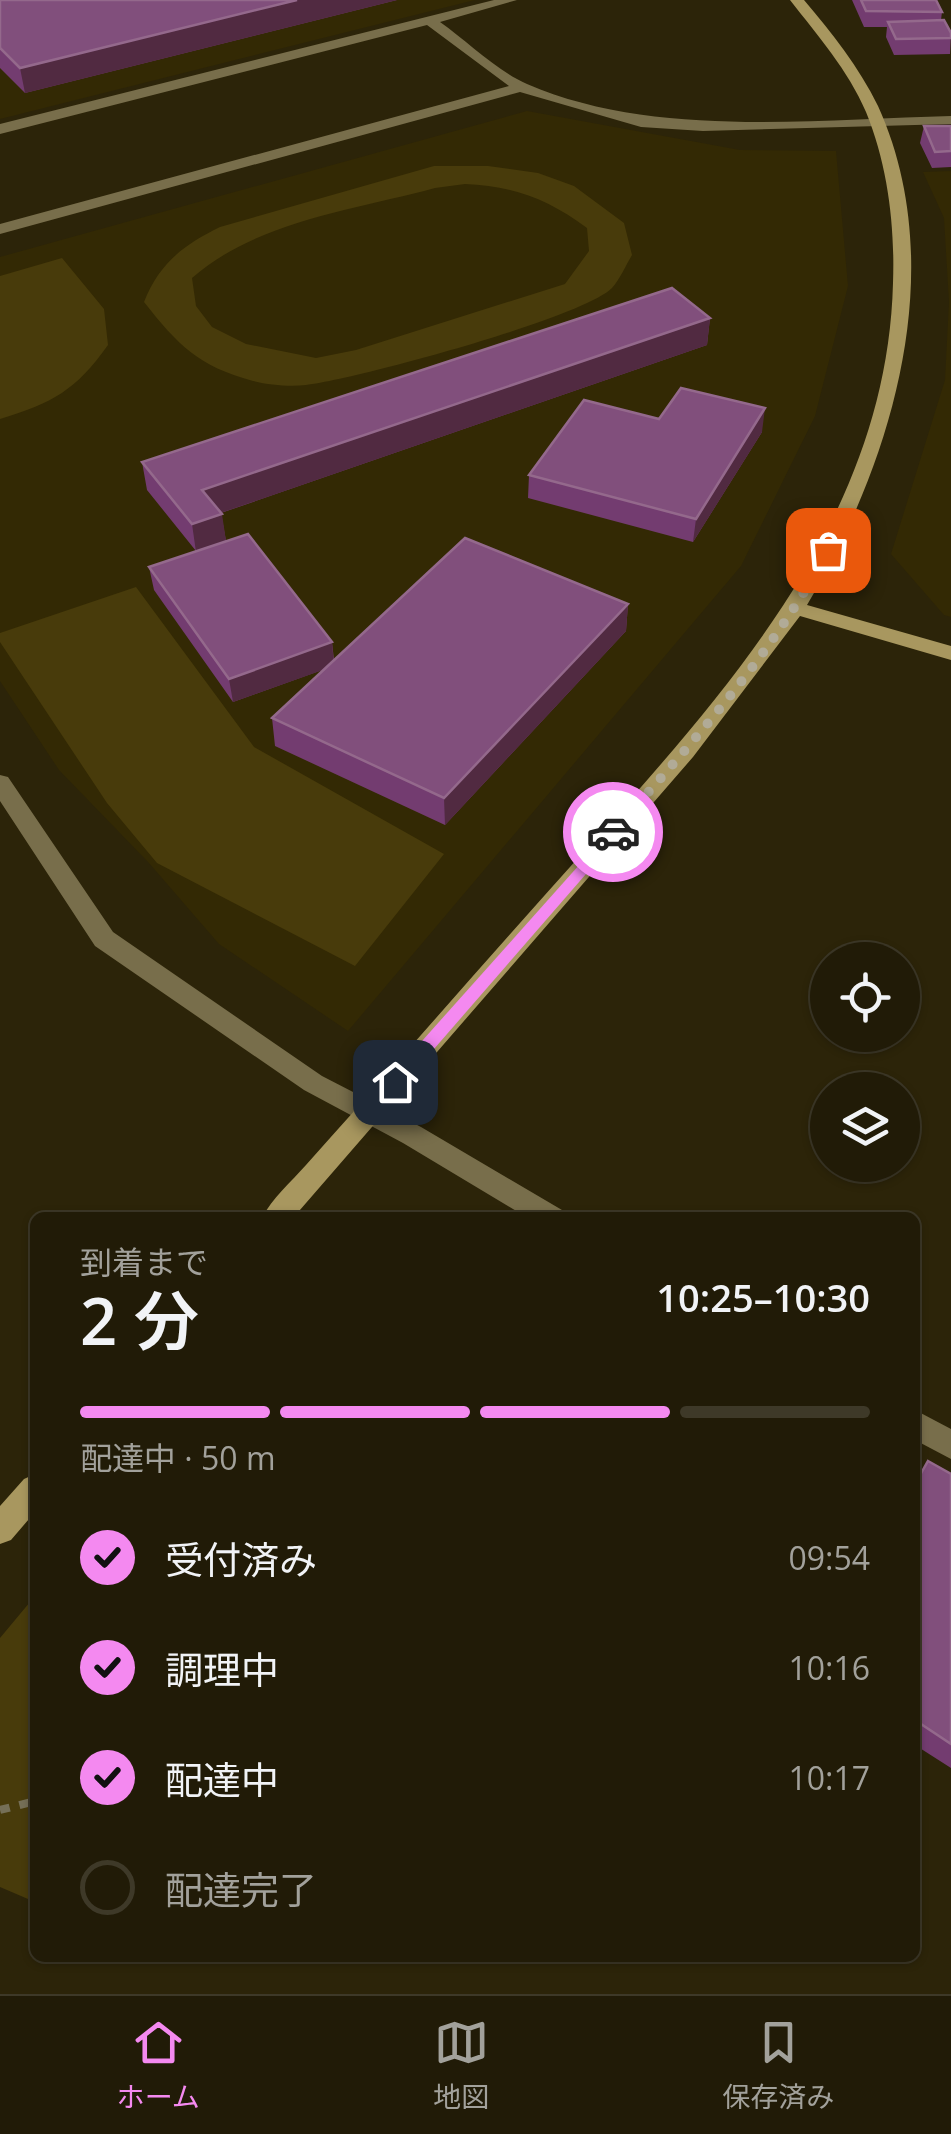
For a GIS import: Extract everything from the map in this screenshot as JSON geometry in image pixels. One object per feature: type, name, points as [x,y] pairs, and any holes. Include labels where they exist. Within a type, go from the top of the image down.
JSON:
[{"type":"street","points":[[0,129],[510,0]]},
{"type":"street","points":[[281,1212],[653,786],[796,608],[842,524],[869,454],[894,358],[904,265],[902,215],[878,122],[833,41],[797,0]]},
{"type":"street","points":[[428,20],[520,88],[641,122],[703,126],[951,120]]},
{"type":"street","points":[[0,229],[520,88]]},
{"type":"street","points":[[796,608],[951,653]]},
{"type":"street","points":[[0,783],[104,939],[313,1082],[542,1212]]},
{"type":"street","points":[[920,1427],[951,1444]]},
{"type":"street","points":[[0,1529],[30,1495]]},
{"type":"path","points":[[0,1810],[30,1802]]},
{"type":"shaded area","points":[[0,0],[475,0],[0,119]]},
{"type":"shaded area","points":[[527,111],[740,150],[836,151],[848,286],[815,416],[741,566],[348,1031],[219,944],[149,863],[59,770],[0,681],[0,257]]},
{"type":"shaded area","points":[[434,166],[488,166],[538,173],[574,186],[624,223],[632,255],[612,288],[559,315],[371,372],[306,385],[280,385],[234,375],[203,361],[179,342],[144,302],[157,277],[174,257],[220,227]],"holes":[[[482,185],[529,196],[587,228],[589,251],[565,284],[356,350],[316,358],[246,344],[212,327],[196,306],[192,278],[218,259],[276,230],[435,188]]]},
{"type":"shaded area","points":[[951,171],[951,617],[944,615],[891,554],[945,380],[949,302],[944,218],[923,172]]},
{"type":"shaded area","points":[[62,258],[104,309],[108,345],[62,393],[0,419],[0,276]]},
{"type":"shaded area","points":[[136,587],[254,747],[444,854],[355,966],[157,863],[107,803],[0,642],[0,633]]},
{"type":"shaded area","points":[[30,1602],[30,1900],[0,1887],[0,1638]]},
{"type":"building","points":[[0,0],[297,0],[20,68],[0,48]]},
{"type":"building","points":[[861,0],[936,0],[942,12],[866,11]]},
{"type":"building","points":[[944,20],[951,38],[896,39],[888,22]]},
{"type":"building","points":[[924,126],[951,126],[951,151],[935,152]]},
{"type":"building","points":[[672,288],[710,318],[202,490],[222,514],[192,524],[142,462]]},
{"type":"building","points":[[681,388],[765,408],[696,519],[529,475],[584,400],[659,419]]},
{"type":"building","points":[[248,534],[332,642],[229,679],[149,567]]},
{"type":"building","points":[[465,538],[628,604],[444,798],[272,718]]},
{"type":"building","points":[[928,1461],[951,1474],[951,1744],[920,1723],[920,1475]]},
{"type":"way so far","points":[[613,832],[723,704],[796,608],[828,550]]},
{"type":"route","points":[[395,1082],[613,832]]}]
